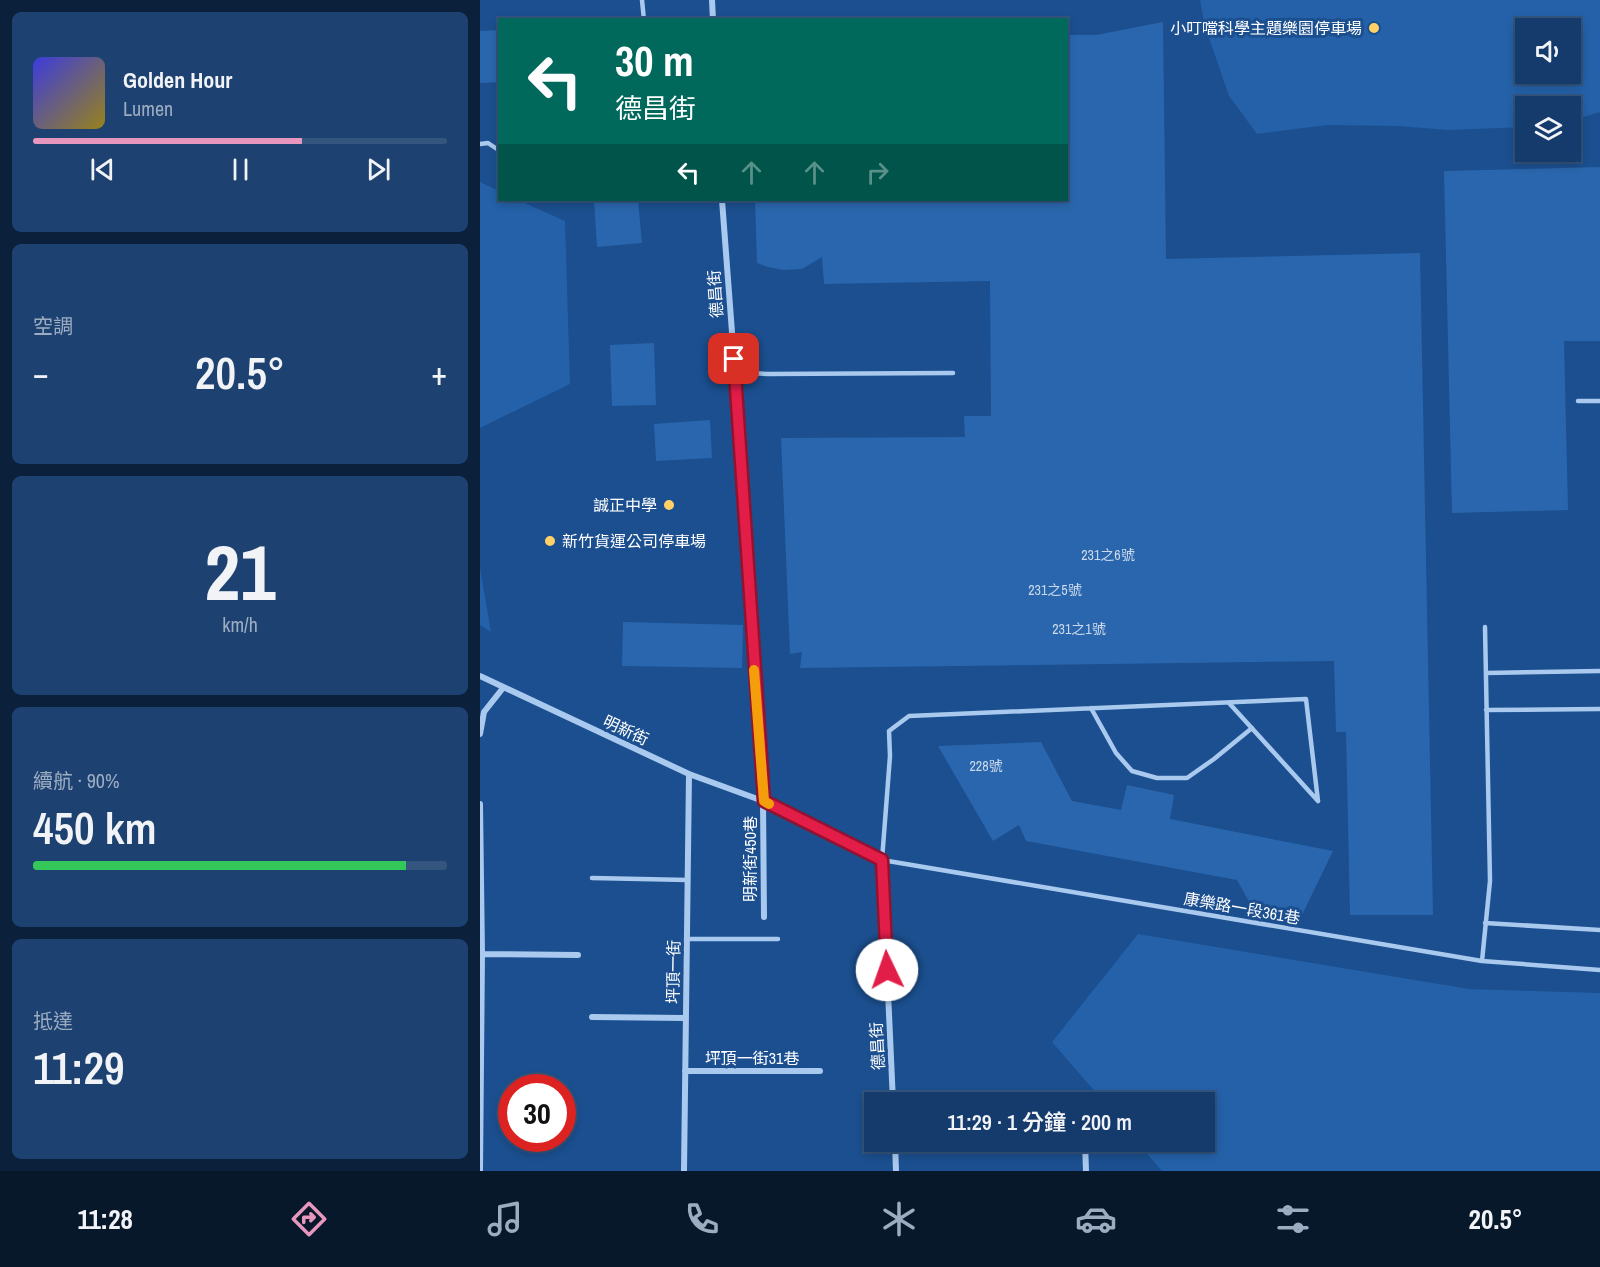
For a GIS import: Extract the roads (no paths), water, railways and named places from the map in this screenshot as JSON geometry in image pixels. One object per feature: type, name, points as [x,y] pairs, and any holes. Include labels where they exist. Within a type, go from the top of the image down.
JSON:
[{"type":"street","points":[[712,0],[713,18]]},
{"type":"street","name":"德昌街","points":[[722,201],[764,801]]},
{"type":"street","name":"明新街","points":[[480,676],[689,774],[764,801]]},
{"type":"street","points":[[480,734],[484,712],[503,688]]},
{"type":"street","name":"坪頂一街","points":[[684,1171],[689,774]]},
{"type":"street","points":[[764,801],[882,860]]},
{"type":"street","name":"明新街450巷","points":[[764,801],[764,917]]},
{"type":"street","points":[[480,804],[482,954],[480,1171]]},
{"type":"street","name":"德昌街","points":[[882,860],[893,1092]]},
{"type":"street","points":[[482,954],[578,955]]},
{"type":"street","points":[[592,1017],[685,1018]]},
{"type":"street","name":"坪頂一街31巷","points":[[685,1071],[820,1071]]},
{"type":"street","points":[[895,1152],[896,1171]]},
{"type":"street","points":[[1085,1152],[1086,1171]]},
{"type":"lane","points":[[642,0],[644,18]]},
{"type":"lane","points":[[480,144],[488,143],[498,150]]},
{"type":"lane","points":[[735,372],[768,374],[953,373]]},
{"type":"lane","points":[[1578,401],[1600,400]]},
{"type":"lane","points":[[1482,961],[1490,881],[1485,627]]},
{"type":"lane","points":[[1486,673],[1600,670]]},
{"type":"lane","points":[[882,860],[890,756],[889,731],[909,716],[1229,702],[1306,699],[1318,801],[1229,702]]},
{"type":"lane","points":[[1091,708],[1116,753],[1132,771],[1157,778],[1186,778],[1252,728]]},
{"type":"lane","points":[[1486,710],[1600,709]]},
{"type":"lane","name":"康樂路一段361巷","points":[[882,860],[1482,961],[1600,970]]},
{"type":"lane","points":[[592,878],[688,880]]},
{"type":"lane","points":[[1485,923],[1600,930]]},
{"type":"lane","points":[[686,939],[778,939]]},
{"type":"place","name":"小叮噹科學主題樂園停車場","points":[[1374,28]]},
{"type":"place","name":"誠正中學","points":[[669,505]]},
{"type":"place","name":"新竹貨運公司停車場","points":[[550,541]]}]
